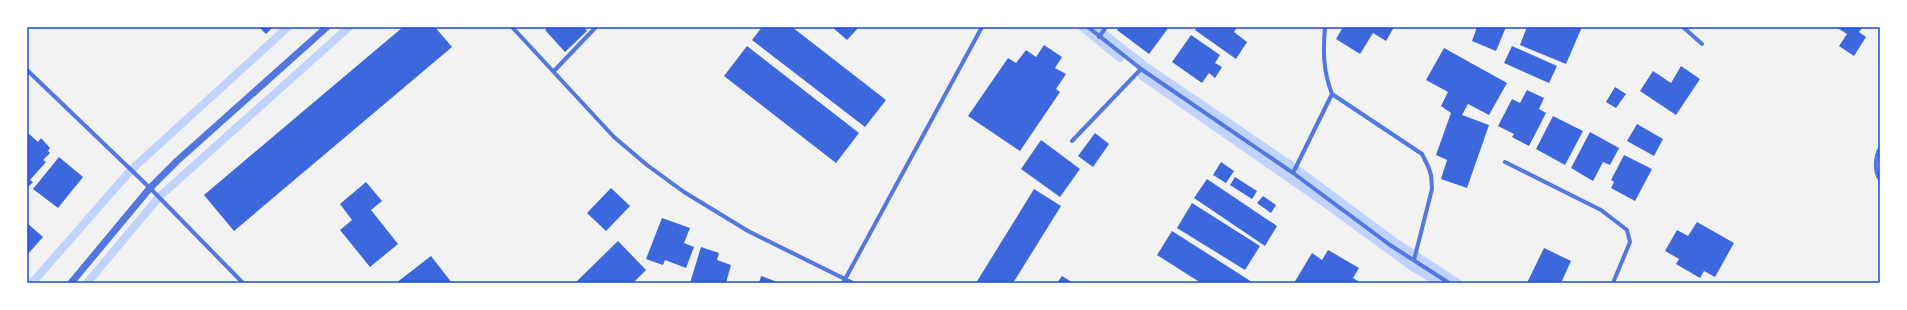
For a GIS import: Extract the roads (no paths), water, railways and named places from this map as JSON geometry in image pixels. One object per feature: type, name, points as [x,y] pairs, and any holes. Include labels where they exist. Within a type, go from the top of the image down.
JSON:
[{"type":"street","points":[[71,283],[150,188],[188,151],[327,27]]},
{"type":"street","points":[[512,27],[614,137],[647,165],[684,192],[748,231],[844,281],[853,283]]},
{"type":"street","points":[[554,71],[596,27]]},
{"type":"street","points":[[844,281],[982,27]]},
{"type":"street","points":[[1088,27],[1141,69],[1293,173],[1390,245],[1449,283]]},
{"type":"street","points":[[1099,36],[1106,27]]},
{"type":"street","points":[[1325,27],[1323,50],[1324,63],[1326,78],[1332,94],[1422,154],[1428,166],[1431,175],[1432,189],[1414,260]]},
{"type":"street","points":[[1683,27],[1702,44]]},
{"type":"street","points":[[1072,140],[1141,69]]},
{"type":"street","points":[[27,70],[150,188],[243,283]]},
{"type":"street","points":[[1293,173],[1332,94]]},
{"type":"street","points":[[1880,148],[1876,155],[1877,176],[1880,180]]},
{"type":"street","points":[[1505,162],[1602,210],[1627,230],[1630,242],[1614,283]]},
{"type":"waterway","points":[[32,283],[131,170],[288,27]]},
{"type":"waterway","points":[[87,283],[159,197],[349,27]]},
{"type":"waterway","points":[[1082,27],[1120,58]]},
{"type":"waterway","points":[[1095,27],[1145,66],[1295,168],[1392,240],[1458,283]]},
{"type":"waterway","points":[[1142,76],[1329,206],[1411,266],[1439,283]]}]
